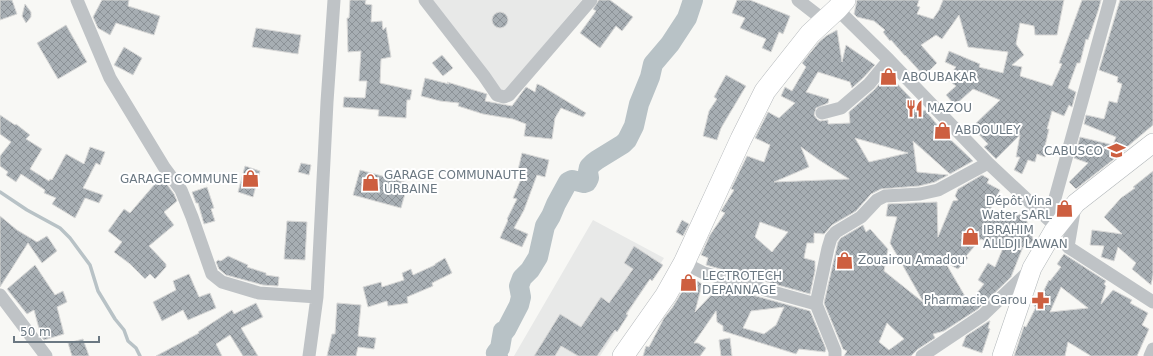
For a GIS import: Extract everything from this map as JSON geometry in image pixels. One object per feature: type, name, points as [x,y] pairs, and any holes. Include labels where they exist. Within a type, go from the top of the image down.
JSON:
[{"type":"main road","points":[[623,356],[666,296],[684,263],[741,139],[765,91],[810,34],[836,10]]},
{"type":"main road","points":[[1002,356],[1032,268],[1053,232],[1076,203],[1153,143]]},
{"type":"street","points":[[77,0],[110,78],[164,167],[181,190],[212,274],[222,282],[260,293],[317,297]]},
{"type":"street","points":[[309,356],[317,297],[334,0]]},
{"type":"street","points":[[425,0],[497,94],[504,97],[508,95],[591,0]]},
{"type":"street","points":[[798,0],[836,10],[889,60],[988,164],[1049,220]]},
{"type":"street","points":[[1049,220],[1110,0]]},
{"type":"street","points":[[822,113],[841,108],[869,84],[889,60]]},
{"type":"street","points":[[835,356],[835,351],[816,304],[831,238],[836,232],[861,217],[877,200],[885,196],[920,194],[938,190],[988,164]]},
{"type":"street","points":[[1049,220],[1076,203]]},
{"type":"street","points":[[1076,203],[1068,247],[1153,302]]},
{"type":"street","points":[[684,263],[704,273],[816,304]]},
{"type":"street","points":[[922,356],[983,315],[1032,268]]},
{"type":"street","points":[[0,295],[46,356]]},
{"type":"street","points":[[1150,356],[1153,348]]},
{"type":"shaded area","points":[[426,0],[582,0],[504,92],[498,93]]},
{"type":"shaded area","points":[[593,220],[664,258],[600,356],[514,356]]},
{"type":"building","points":[[0,0],[12,0],[17,14],[0,20]]},
{"type":"building","points":[[102,0],[129,0],[128,6],[160,16],[154,35],[116,23],[110,35],[98,28],[93,17]]},
{"type":"building","points":[[350,0],[366,0],[365,4],[372,5],[371,22],[382,21],[383,30],[386,27],[391,57],[381,59],[380,83],[412,90],[410,100],[407,100],[406,118],[378,116],[379,110],[343,107],[344,97],[365,98],[367,81],[359,81],[361,51],[348,52],[347,18],[349,18]]},
{"type":"building","points":[[599,0],[610,0],[633,17],[622,31],[616,26],[600,48],[580,33],[596,11],[593,9]]},
{"type":"building","points":[[737,0],[750,0],[790,16],[783,34],[779,32],[771,52],[762,48],[766,39],[740,28],[745,18],[732,13]]},
{"type":"building","points":[[857,0],[919,0],[917,6],[920,7],[917,14],[933,19],[943,0],[1064,0],[1057,35],[1035,35],[1034,26],[1020,23],[1016,44],[1024,55],[1012,65],[1022,67],[1020,76],[1052,86],[1062,64],[1059,63],[1082,0],[1101,0],[1088,40],[1086,39],[1080,63],[1077,63],[1068,88],[1076,92],[1072,107],[1069,105],[1064,116],[1052,111],[1047,129],[1049,129],[1045,146],[1049,147],[1045,157],[1037,154],[1035,162],[1028,160],[1022,174],[1014,170],[1020,157],[1016,157],[1020,135],[996,159],[984,147],[988,144],[972,127],[1000,100],[973,89],[955,105],[946,95],[956,86],[947,79],[956,67],[945,62],[949,51],[980,64],[979,67],[1003,73],[1008,52],[968,47],[959,15],[942,39],[936,35],[921,45],[937,63],[924,76],[891,40],[890,41],[883,32],[885,30],[874,21],[857,17],[854,14]]},
{"type":"building","points":[[1120,0],[1153,0],[1153,125],[1127,147],[1128,148],[1076,189],[1069,182],[1088,163],[1074,158],[1080,137],[1113,145],[1116,137],[1084,124],[1086,115],[1104,119],[1109,101],[1117,103],[1122,84],[1117,82],[1118,77],[1099,70]]},
{"type":"building","points":[[25,4],[31,12],[31,17],[26,23],[22,16]]},
{"type":"building","points":[[500,12],[506,14],[508,20],[506,26],[500,28],[494,26],[492,20],[494,14]]},
{"type":"building","points":[[66,25],[87,62],[58,79],[37,43]]},
{"type":"building","points":[[256,28],[301,35],[298,54],[252,47]]},
{"type":"building","points":[[837,30],[842,62],[846,45],[875,65],[852,88],[850,82],[818,72],[806,92],[829,99],[828,103],[816,108],[814,115],[817,119],[820,121],[828,120],[828,124],[850,123],[849,112],[874,90],[888,74],[923,111],[925,110],[949,138],[973,161],[950,174],[913,141],[917,172],[948,175],[935,182],[919,186],[881,189],[871,194],[856,211],[832,225],[824,234],[814,233],[814,243],[807,243],[804,258],[815,261],[815,271],[810,294],[706,265],[708,258],[701,255],[710,235],[725,213],[721,211],[734,190],[731,189],[747,156],[764,162],[770,145],[755,138],[768,112],[779,118],[795,103],[781,96],[785,87],[792,91],[806,67],[802,63],[819,42]],"holes":[[[855,138],[908,153],[869,162]],[[801,147],[849,179],[774,182],[809,167]],[[760,222],[788,232],[772,252],[755,237]]]},
{"type":"building","points":[[124,47],[142,58],[133,75],[114,65]]},
{"type":"building","points":[[442,55],[453,68],[443,76],[432,63]]},
{"type":"building","points":[[726,75],[746,86],[721,128],[717,140],[703,136],[709,111],[717,99],[714,97]]},
{"type":"building","points":[[425,78],[449,84],[447,82],[487,94],[485,101],[512,106],[526,87],[535,92],[537,84],[586,113],[583,117],[561,108],[555,118],[552,139],[524,136],[526,124],[513,119],[483,114],[458,106],[459,103],[440,101],[421,96]]},
{"type":"building","points":[[0,115],[15,125],[16,124],[30,135],[26,139],[42,149],[30,169],[49,181],[50,179],[52,180],[66,154],[84,164],[90,147],[105,152],[100,165],[96,163],[83,188],[103,195],[99,203],[85,198],[75,218],[52,204],[56,198],[44,193],[45,190],[21,174],[16,182],[6,175],[8,172],[0,166],[0,156],[11,142],[0,134]]},
{"type":"building","points":[[522,153],[549,160],[545,177],[537,175],[524,210],[514,228],[528,234],[522,247],[500,238],[517,199],[513,198],[524,172],[518,170]]},
{"type":"building","points":[[301,163],[311,165],[309,175],[298,172]]},
{"type":"building","points":[[245,166],[260,171],[253,197],[238,192]]},
{"type":"building","points":[[360,170],[408,183],[401,208],[353,195]]},
{"type":"building","points":[[1153,171],[1153,275],[1151,285],[1132,269],[1136,263],[1118,247],[1114,261],[1101,257],[1104,246],[1090,245],[1092,230],[1122,234],[1104,217],[1121,198],[1135,188],[1133,187]]},
{"type":"building","points":[[982,175],[989,179],[987,183],[1000,190],[988,214],[1003,220],[1024,213],[1034,242],[1023,247],[1011,277],[978,309],[944,331],[933,334],[935,338],[918,349],[911,356],[844,356],[847,351],[843,349],[824,303],[838,242],[841,238],[863,225],[866,232],[870,229],[888,249],[884,271],[924,303],[890,243],[897,217],[886,216],[888,204],[937,202],[938,237],[953,201],[958,200],[955,196],[958,189]],"holes":[[[981,239],[1003,248],[995,267],[988,263],[978,280],[984,284],[969,303],[945,262],[958,269],[968,258],[966,256]],[[887,323],[904,339],[889,350],[879,342]]]},
{"type":"building","points":[[160,178],[166,183],[177,201],[164,212],[174,225],[149,246],[166,264],[166,267],[155,279],[150,274],[145,279],[130,264],[114,252],[122,242],[108,231],[124,209],[130,213]]},
{"type":"building","points":[[207,187],[214,208],[211,209],[215,221],[204,224],[198,203],[196,203],[192,192]]},
{"type":"building","points":[[0,216],[17,230],[37,242],[47,236],[57,251],[42,263],[28,243],[0,287]]},
{"type":"building","points":[[682,220],[689,224],[683,236],[676,232]]},
{"type":"building","points":[[287,221],[307,222],[305,260],[284,259]]},
{"type":"building","points":[[634,246],[663,265],[652,281],[650,279],[626,314],[628,315],[617,332],[615,330],[597,356],[578,356],[561,346],[555,356],[534,356],[560,314],[581,327],[601,297],[609,303],[633,269],[624,263]]},
{"type":"building","points":[[1064,254],[1106,281],[1104,284],[1106,286],[1101,304],[1113,290],[1132,300],[1130,303],[1148,313],[1142,325],[1149,329],[1137,356],[1091,356],[1068,342],[1065,356],[1014,356],[1024,326],[1026,327],[1036,307],[1034,306],[1040,293],[1042,294],[1049,280],[1050,281],[1061,267],[1057,264]],"holes":[[[1061,287],[1088,308],[1050,312]]]},
{"type":"building","points":[[228,256],[248,265],[247,267],[266,273],[266,275],[279,277],[278,286],[263,285],[226,275],[219,269],[216,262],[218,260],[221,261]]},
{"type":"building","points":[[445,258],[452,273],[432,283],[433,286],[407,297],[408,303],[388,306],[387,301],[368,307],[363,287],[381,282],[382,287],[404,280],[402,273],[411,269],[413,275],[435,265]]},
{"type":"building","points":[[35,265],[55,295],[63,291],[67,302],[57,307],[64,334],[44,340],[41,336],[34,310],[27,314],[7,289]]},
{"type":"building","points":[[189,274],[199,297],[210,293],[216,308],[188,320],[183,310],[162,321],[153,302],[176,290],[173,281]]},
{"type":"building","points":[[691,277],[702,284],[695,312],[720,286],[810,311],[826,349],[825,352],[799,349],[796,354],[723,331],[723,326],[717,322],[716,311],[694,343],[698,343],[706,348],[700,356],[643,356],[646,346],[649,347],[664,318]],"holes":[[[784,307],[776,325],[764,334],[743,328],[751,311]]]},
{"type":"building","points":[[256,303],[263,317],[241,328],[258,356],[243,356],[230,335],[216,344],[222,356],[156,356],[199,333],[198,332],[232,310],[234,314]]},
{"type":"building","points":[[337,303],[361,305],[358,336],[376,338],[374,349],[358,347],[356,356],[327,356],[332,334],[335,334]]},
{"type":"building","points":[[989,321],[988,328],[990,329],[982,353],[962,346],[966,336]]},
{"type":"building","points":[[730,338],[732,356],[721,356],[719,340]]},
{"type":"building","points":[[83,339],[89,356],[72,356],[68,343]]},
{"type":"waterway","points":[[498,356],[496,353],[500,348],[503,331],[506,330],[519,305],[521,297],[519,286],[522,278],[530,270],[538,257],[545,226],[568,182],[572,180],[584,183],[587,182],[589,178],[589,167],[627,140],[634,126],[639,104],[650,77],[653,64],[670,44],[687,18],[693,0]]},
{"type":"waterway","points":[[0,192],[27,210],[60,228],[70,238],[90,265],[98,291],[115,319],[124,330],[128,341],[136,348],[140,356]]},
{"type":"place","name":"ABOUBAKAR","points":[[889,77]]},
{"type":"place","name":"MAZOU","points":[[914,108]]},
{"type":"place","name":"ABDOULEY","points":[[942,130]]},
{"type":"place","name":"CABUSCO","points":[[1116,151]]},
{"type":"place","name":"GARAGE COMMUNE","points":[[251,179]]},
{"type":"place","name":"GARAGE COMMUNAUTE URBAINE","points":[[371,182]]},
{"type":"place","name":"Dépôt Vina Water SARL","points":[[1065,208]]},
{"type":"place","name":"IBRAHIM ALLDJI LAWAN","points":[[970,237]]},
{"type":"place","name":"Zouairou Amadou","points":[[845,260]]},
{"type":"place","name":"LECTROTECH DEPANNAGE","points":[[689,283]]},
{"type":"place","name":"Pharmacie Garou","points":[[1040,300]]}]
